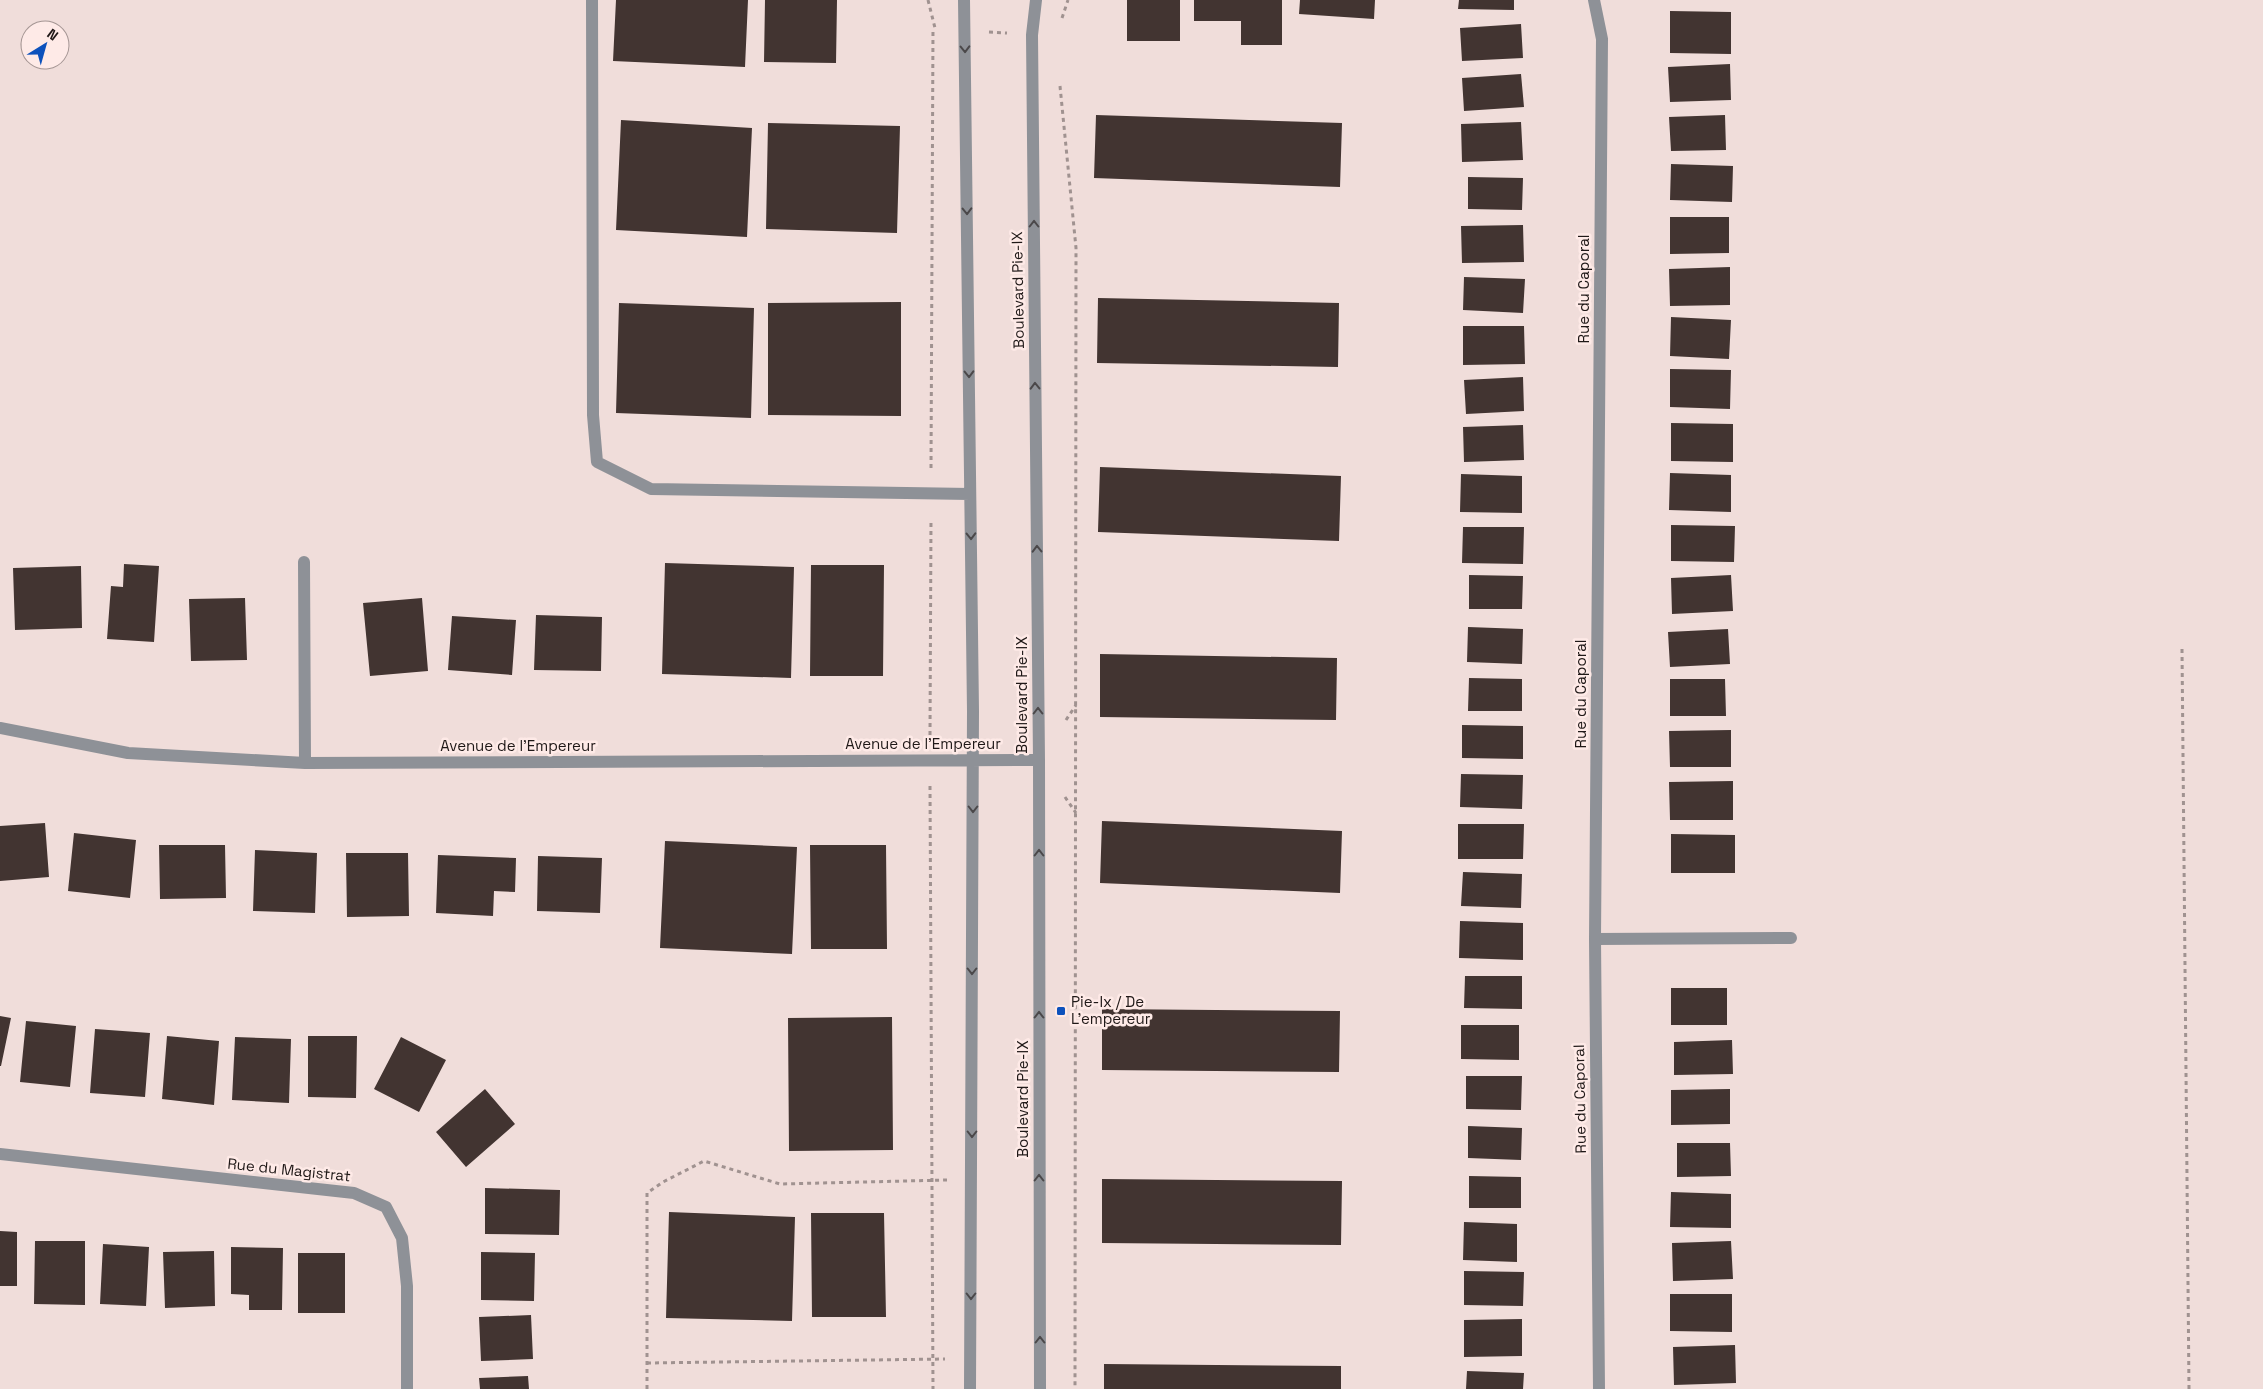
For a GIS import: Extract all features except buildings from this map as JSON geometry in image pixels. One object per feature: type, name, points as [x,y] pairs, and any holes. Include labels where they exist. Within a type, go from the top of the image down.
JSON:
[{"type":"street","points":[[592,0],[593,416],[597,462],[651,489],[970,494]]},
{"type":"street","points":[[964,0],[973,760],[970,1389]]},
{"type":"street","name":"Boulevard Pie-IX","points":[[1036,0],[1032,35],[1039,760],[1040,1389]]},
{"type":"street","name":"Rue du Caporal","points":[[1594,0],[1602,39],[1595,939],[1599,1389]]},
{"type":"street","points":[[304,562],[305,763]]},
{"type":"street","name":"Avenue de l'Empereur","points":[[0,728],[128,753],[305,763],[1039,760]]},
{"type":"street","points":[[1595,939],[1791,938]]},
{"type":"street","name":"Rue du Magistrat","points":[[0,1154],[354,1193],[386,1207],[402,1238],[407,1286],[407,1389]]},
{"type":"path","points":[[933,1389],[930,760],[934,28]]},
{"type":"path","points":[[1060,84],[1076,248],[1075,1389]]},
{"type":"path","points":[[2182,649],[2189,1389]]},
{"type":"path","points":[[647,1389],[647,1194],[663,1182],[704,1162],[780,1184],[972,1180]]},
{"type":"path","points":[[647,1363],[970,1359]]},
{"type":"place","name":"Pie-Ix / De L'empereur","points":[[1061,1011]]}]
